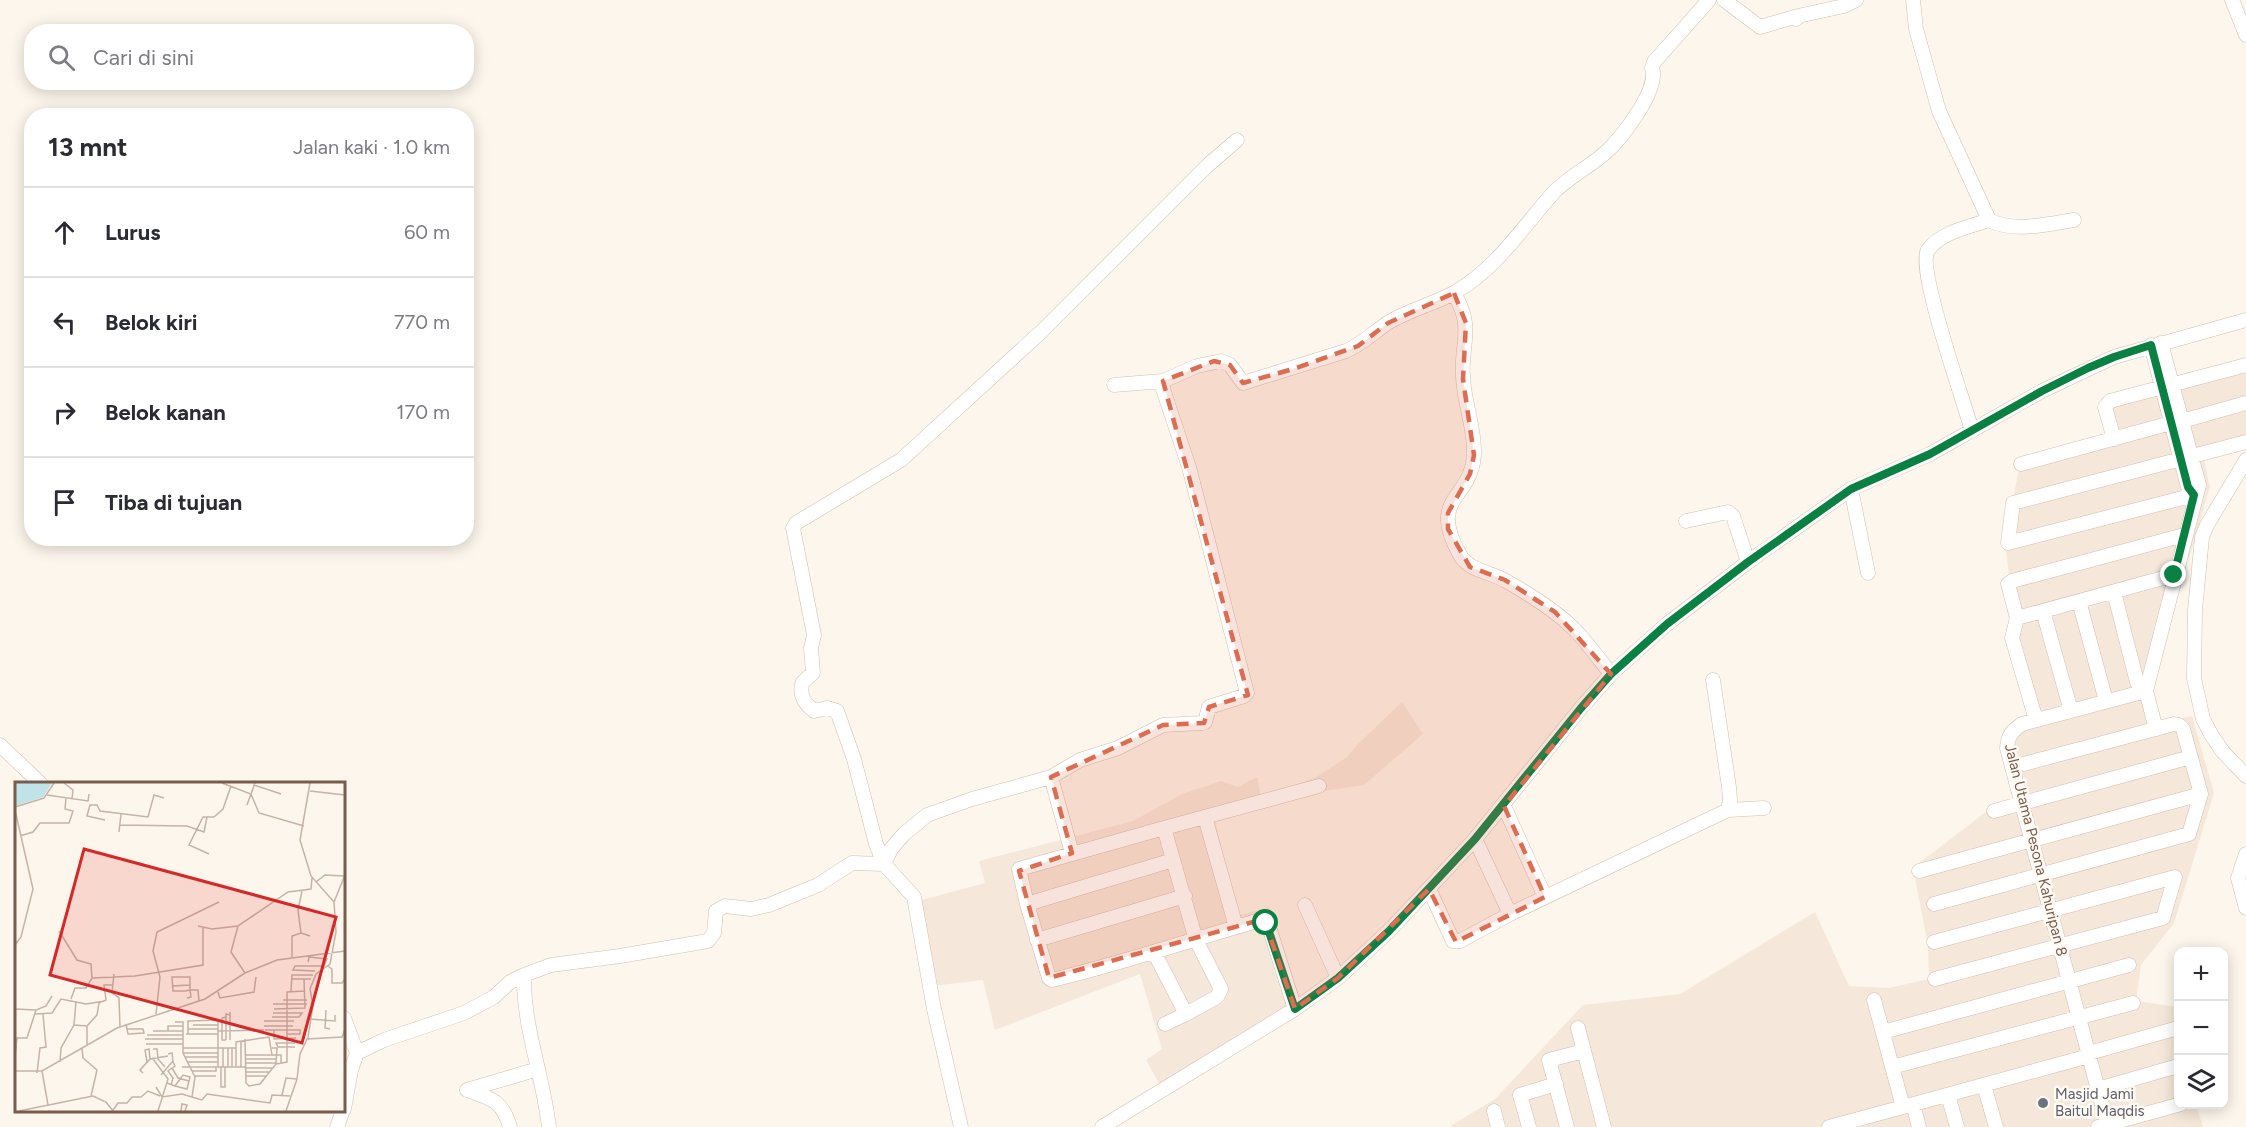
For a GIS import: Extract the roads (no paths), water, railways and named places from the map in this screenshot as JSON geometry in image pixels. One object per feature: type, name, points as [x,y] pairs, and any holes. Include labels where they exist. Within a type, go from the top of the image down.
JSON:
[{"type":"street","points":[[1114,385],[1163,381],[1214,361],[1230,365],[1243,383],[1293,369],[1358,346],[1388,323],[1454,293],[1472,282],[1498,259],[1556,191],[1608,150],[1648,96],[1655,74],[1652,68],[1654,62],[1709,0]]},
{"type":"street","points":[[1724,0],[1760,27],[1844,6],[1856,0]]},
{"type":"street","points":[[1912,0],[1916,30],[1939,111],[1989,220],[1996,224],[2012,226],[2033,226],[2074,220]]},
{"type":"street","points":[[2232,0],[2246,33]]},
{"type":"street","points":[[961,1127],[934,1009],[914,897],[884,864],[876,844],[854,759],[837,711],[827,708],[814,711],[806,705],[801,692],[802,682],[813,673],[811,648],[814,635],[793,528],[796,523],[901,459],[1035,338],[1237,140]]},
{"type":"street","points":[[1972,431],[1947,353],[1925,257],[1931,248],[1946,236],[1989,220]]},
{"type":"street","points":[[1454,293],[1466,323],[1462,379],[1473,427],[1474,455],[1470,474],[1455,496],[1448,513],[1448,529],[1460,555],[1470,567],[1487,571],[1505,580],[1555,612],[1585,641],[1611,674]]},
{"type":"street","points":[[1102,1127],[1295,1009],[1338,978],[1389,931],[1475,839],[1611,674],[1667,624],[1748,562],[1851,489],[1930,454],[2088,368],[2156,344],[2246,320]]},
{"type":"street","points":[[2146,691],[2194,495],[2199,484],[2186,458],[2156,344]]},
{"type":"street","points":[[2114,439],[2105,407],[2107,403],[2246,365]]},
{"type":"street","points":[[884,864],[891,849],[904,834],[927,815],[972,799],[1051,777],[1080,760],[1118,748],[1163,725],[1205,722],[1209,707],[1247,693],[1189,467],[1163,388],[1163,381]]},
{"type":"street","points":[[2021,464],[2246,403]]},
{"type":"street","points":[[2194,495],[2008,543],[2013,503],[2246,442]]},
{"type":"street","points":[[2246,460],[2202,537],[2193,656],[2194,678],[2204,718],[2217,745],[2246,776]]},
{"type":"street","points":[[1851,489],[1868,573]]},
{"type":"street","points":[[1686,521],[1728,512],[1733,516],[1748,562]]},
{"type":"street","points":[[2036,720],[2012,638],[2017,618],[2008,587],[2012,581],[2184,535]]},
{"type":"street","points":[[2017,618],[2174,575]]},
{"type":"street","points":[[2114,591],[2138,682],[2146,691],[2156,729]]},
{"type":"street","points":[[2079,601],[2106,701]]},
{"type":"street","points":[[2043,611],[2071,711]]},
{"type":"street","points":[[1713,680],[1729,787],[1728,810]]},
{"type":"street","name":"Jalan Utama Pesona Kahuripan 8","points":[[2105,1126],[2089,1054],[2007,748],[2012,730],[2022,724],[2146,691]]},
{"type":"street","points":[[1934,904],[2189,834],[2201,794],[2182,729],[2179,725],[2174,724],[2012,767]]},
{"type":"street","points":[[0,745],[40,782]]},
{"type":"street","points":[[1994,811],[2191,757]]},
{"type":"street","points":[[1051,777],[1072,853]]},
{"type":"street","points":[[1295,1009],[1266,923],[1260,920],[1052,980],[1049,978],[1027,904],[1020,869],[1319,786]]},
{"type":"street","points":[[1919,871],[2201,794]]},
{"type":"street","points":[[1504,806],[1545,897]]},
{"type":"street","points":[[1429,889],[1453,941],[1460,941],[1510,914],[1728,810],[1764,808]]},
{"type":"street","points":[[1205,817],[1236,927]]},
{"type":"street","points":[[1164,828],[1196,940],[1221,989],[1217,997],[1166,1024]]},
{"type":"street","points":[[1475,839],[1510,914]]},
{"type":"street","points":[[2246,855],[2238,878],[2246,908]]},
{"type":"street","points":[[1027,904],[1173,860]]},
{"type":"street","points":[[357,1053],[384,1040],[471,1010],[494,996],[510,982],[551,965],[708,941],[714,933],[716,910],[720,908],[751,909],[770,905],[818,885],[852,863],[884,864]]},
{"type":"street","points":[[1934,942],[2175,877],[2163,918],[1935,979]]},
{"type":"street","points":[[1038,940],[1185,896]]},
{"type":"street","points":[[1305,905],[1338,978]]},
{"type":"street","points":[[1154,952],[1186,1014]]},
{"type":"street","points":[[1882,1032],[2130,965]]},
{"type":"street","points":[[524,975],[526,1017],[545,1095],[549,1127]]},
{"type":"street","points":[[1874,1000],[1892,1067],[1919,1127]]},
{"type":"street","points":[[1892,1067],[2133,1003]]},
{"type":"street","points":[[345,1021],[357,1053],[345,1100]]},
{"type":"street","points":[[1578,1028],[1604,1127]]},
{"type":"street","points":[[1829,1127],[1984,1085],[2174,1029]]},
{"type":"street","points":[[1567,1127],[1549,1060],[1584,1051]]},
{"type":"street","points":[[2098,1089],[2174,1067]]},
{"type":"street","points":[[510,1127],[506,1112],[498,1101],[467,1090],[538,1069]]},
{"type":"street","points":[[1529,1127],[1520,1095],[1556,1084]]},
{"type":"street","points":[[1984,1085],[1996,1127]]},
{"type":"street","points":[[1948,1095],[1957,1127]]},
{"type":"street","points":[[2105,1126],[2174,1106]]},
{"type":"street","points":[[1494,1111],[1498,1127]]},
{"type":"street","points":[[337,1127],[342,1112]]},
{"type":"place","name":"Masjid Jami Baitul Maqdis","points":[[2043,1103]]}]
